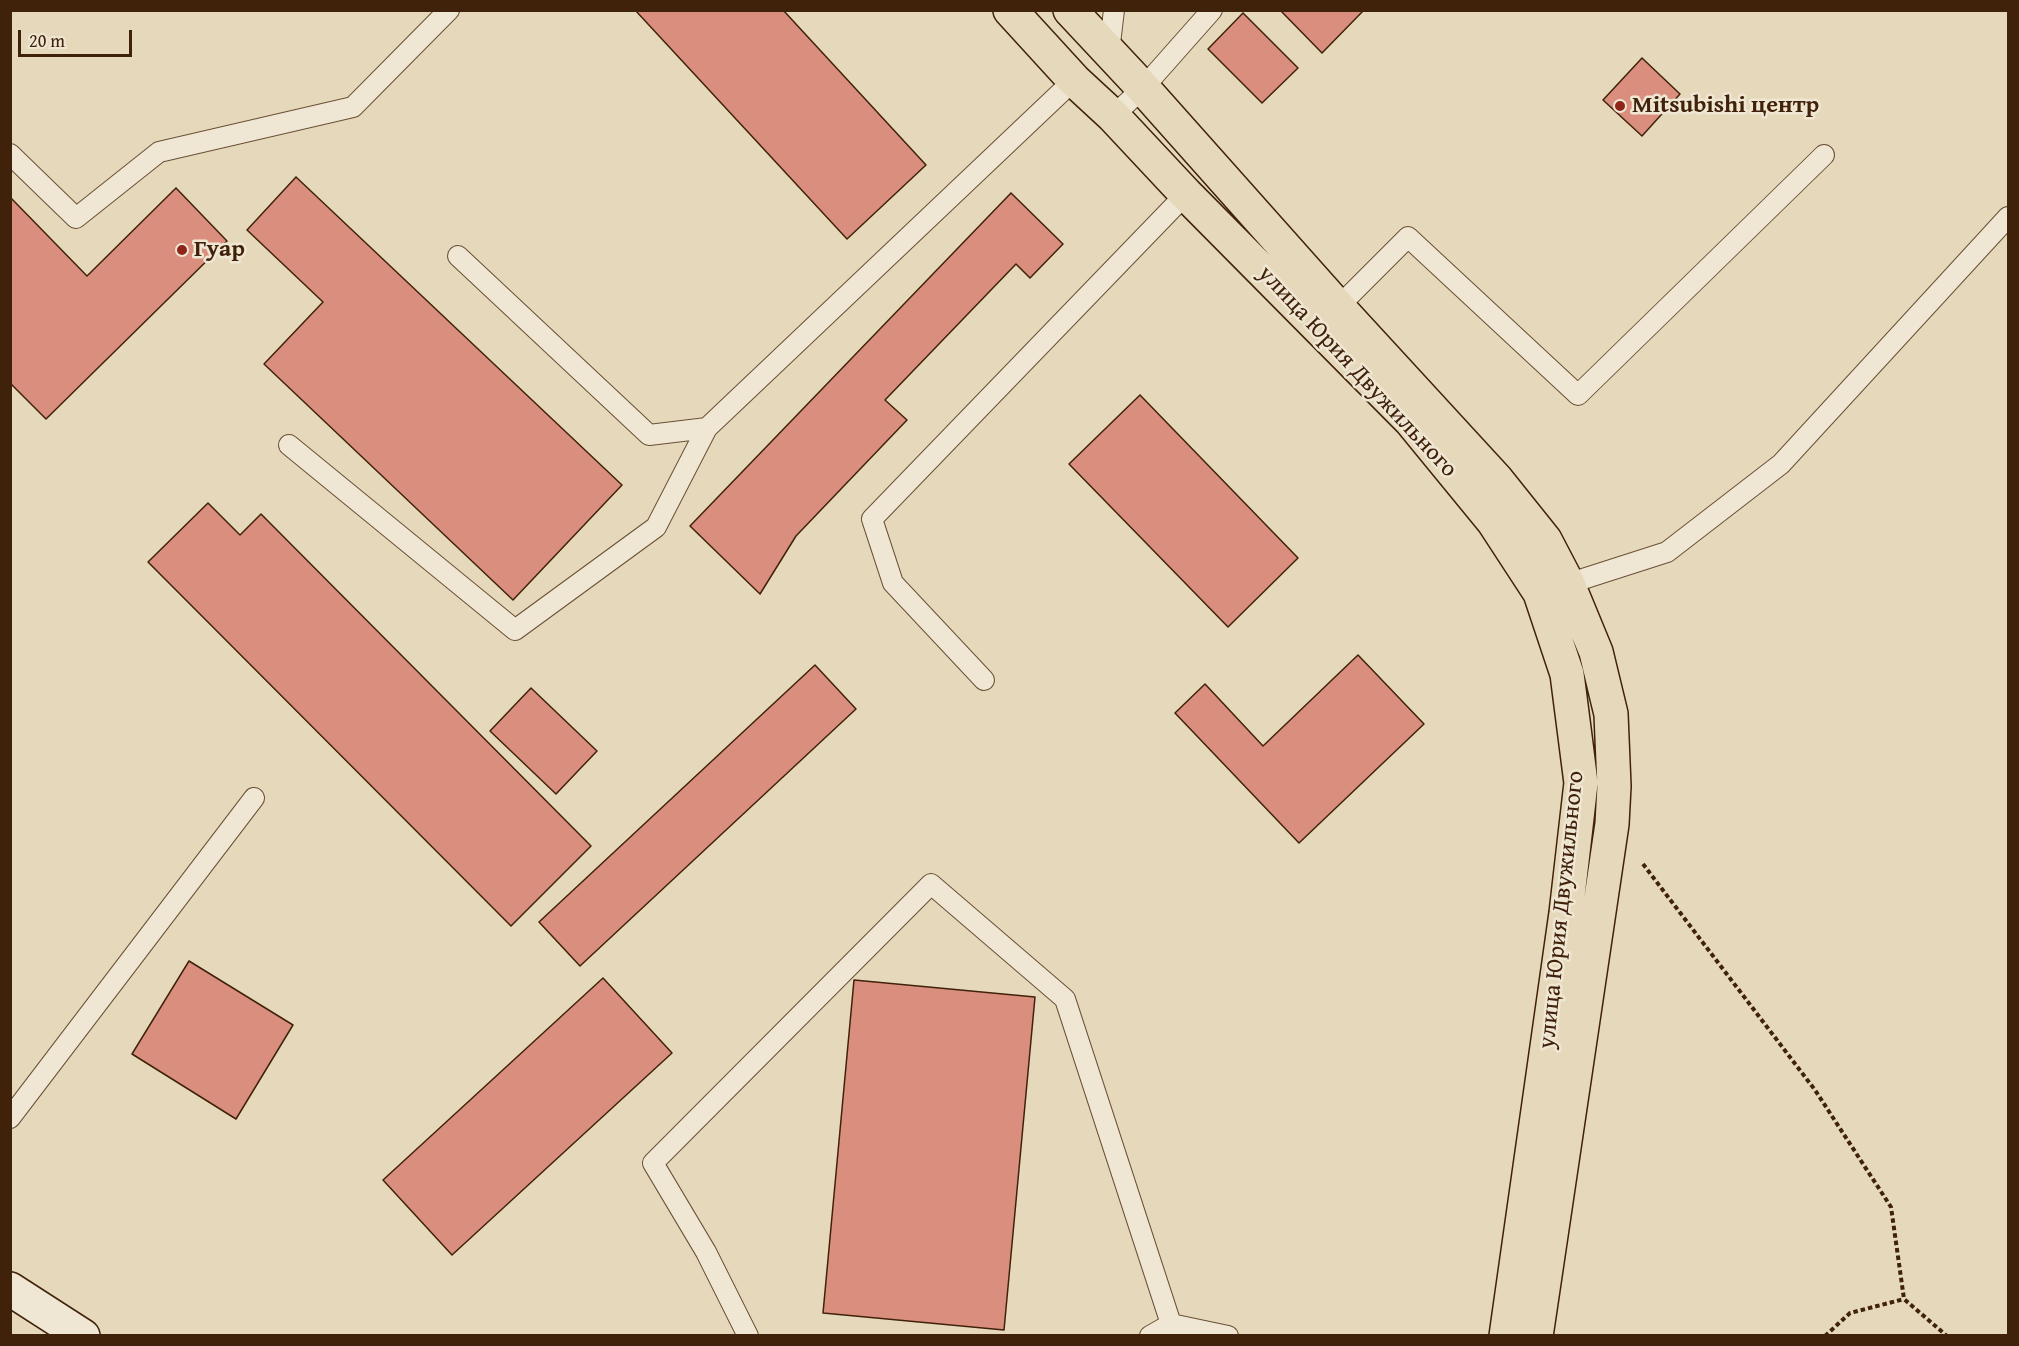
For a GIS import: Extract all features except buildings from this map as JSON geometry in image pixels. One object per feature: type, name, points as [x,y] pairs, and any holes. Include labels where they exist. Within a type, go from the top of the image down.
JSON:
[{"type":"main road","name":"улица Юрия Двужильного","points":[[1010,10],[1074,80],[1113,116],[1186,194],[1411,421],[1493,521],[1554,588],[1596,652],[1611,714],[1614,786],[1612,824],[1536,1335]]},
{"type":"main road","name":"улица Юрия Двужильного","points":[[1070,10],[1497,480],[1545,540],[1567,674],[1581,783],[1566,913],[1506,1335]]},
{"type":"street","points":[[10,1289],[84,1335]]},
{"type":"lane","points":[[10,154],[76,218],[159,152],[353,107],[449,10]]},
{"type":"lane","points":[[1109,52],[1114,10]]},
{"type":"lane","points":[[1113,116],[1143,88],[1212,10]]},
{"type":"lane","points":[[289,445],[515,630],[656,527],[707,428],[1074,80]]},
{"type":"lane","points":[[1338,307],[1408,237],[1578,395],[1824,154]]},
{"type":"lane","points":[[984,680],[893,583],[872,519],[1186,194]]},
{"type":"lane","points":[[1554,588],[1667,552],[1781,464],[2008,217]]},
{"type":"lane","points":[[458,256],[649,435],[707,428]]},
{"type":"lane","points":[[10,1118],[254,798]]},
{"type":"lane","points":[[748,1335],[706,1252],[652,1163],[932,884],[1065,999],[1171,1324]]},
{"type":"lane","points":[[1150,1335],[1171,1324],[1228,1335]]},
{"type":"path","points":[[1612,824],[1815,1090],[1891,1207],[1904,1299],[1947,1335]]},
{"type":"path","points":[[1825,1335],[1850,1313],[1904,1299]]},
{"type":"place","name":"Mitsubishi центр","points":[[1620,106]]},
{"type":"place","name":"Гуар","points":[[182,250]]}]
